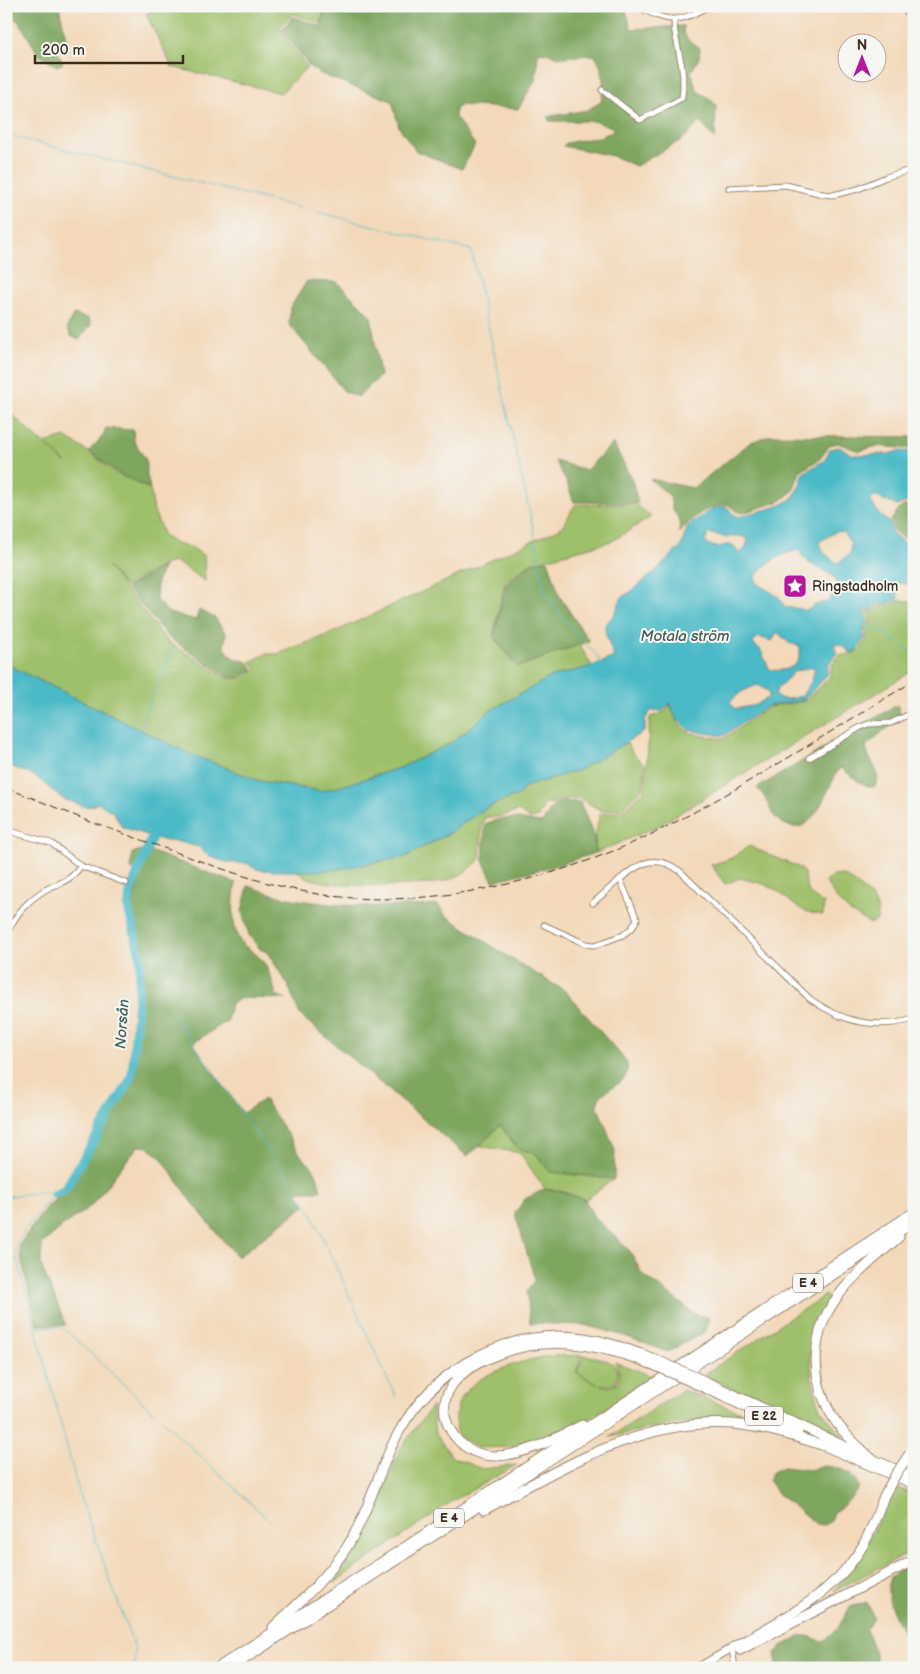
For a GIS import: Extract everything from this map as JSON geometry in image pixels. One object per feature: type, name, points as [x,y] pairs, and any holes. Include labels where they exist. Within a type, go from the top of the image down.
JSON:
[{"type":"highway","name":"E 4","points":[[217,1668],[914,1212]]},
{"type":"highway","name":"E 4","points":[[230,1668],[914,1223]]},
{"type":"highway","points":[[872,1460],[838,1425],[822,1397],[816,1368],[818,1338],[826,1315],[837,1297],[858,1274],[914,1223]]},
{"type":"highway","points":[[254,1645],[303,1600],[329,1572],[362,1520],[391,1449],[409,1415],[437,1384],[455,1369],[503,1345],[547,1337],[571,1337],[598,1341],[629,1349],[652,1361]]},
{"type":"highway","points":[[614,1410],[535,1446],[497,1456],[475,1453],[460,1444],[450,1429],[445,1410],[446,1399],[450,1390],[456,1380],[464,1373],[482,1360],[519,1347],[546,1343],[584,1344],[652,1361]]},
{"type":"highway","name":"E 22","points":[[652,1361],[705,1385],[825,1446],[914,1484]]},
{"type":"highway","points":[[705,1385],[914,1477]]},
{"type":"highway","points":[[429,1540],[591,1455],[633,1438],[663,1430],[691,1425],[744,1426],[788,1434],[825,1446]]},
{"type":"highway","points":[[732,1651],[833,1584],[860,1551],[884,1496],[912,1451]]},
{"type":"highway","points":[[732,1651],[914,1560]]},
{"type":"main road","points":[[697,1668],[732,1651]]},
{"type":"main road","points":[[704,1668],[732,1651]]},
{"type":"street","points":[[636,6],[659,17],[674,21],[688,18],[709,6]]},
{"type":"street","points":[[903,6],[914,24]]},
{"type":"street","points":[[602,90],[640,120],[683,100],[684,83],[674,36],[674,21]]},
{"type":"street","points":[[730,188],[786,185],[833,195],[858,189],[886,177],[914,169]]},
{"type":"street","points":[[809,758],[868,724],[891,723],[914,712]]},
{"type":"street","points":[[6,830],[51,843],[81,866],[126,883]]},
{"type":"street","points":[[593,903],[620,879],[645,862],[672,864],[810,999],[823,1008],[840,1017],[863,1023],[887,1024],[914,1019]]},
{"type":"street","points":[[6,934],[17,913],[26,904],[47,889],[66,882],[81,866]]},
{"type":"street","points":[[544,925],[586,944],[593,945],[628,932],[637,919],[620,879]]},
{"type":"street","points":[[732,1651],[735,1668]]},
{"type":"green space","points":[[6,6],[59,6],[67,43],[56,50],[63,63],[57,66],[39,55],[19,22],[6,12]]},
{"type":"green space","points":[[160,6],[325,6],[321,23],[293,14],[279,28],[307,67],[281,93],[172,67],[146,14]]},
{"type":"green space","points":[[326,6],[625,6],[631,29],[684,26],[683,32],[688,40],[700,48],[699,58],[691,72],[697,91],[716,105],[715,139],[700,122],[683,139],[636,166],[613,156],[563,146],[566,143],[600,137],[614,131],[612,127],[594,121],[549,121],[548,117],[587,110],[601,102],[603,90],[602,72],[594,55],[561,57],[541,52],[538,54],[536,79],[518,109],[461,105],[455,109],[455,117],[475,145],[462,169],[416,151],[399,127],[392,101],[323,75],[310,67],[282,29],[293,17],[321,26]]},
{"type":"green space","points":[[307,281],[337,282],[371,316],[380,376],[358,397],[344,391],[289,324],[290,308]]},
{"type":"green space","points":[[74,314],[89,319],[91,325],[79,340],[71,336],[67,328]]},
{"type":"green space","points":[[6,411],[64,462],[66,463],[45,443],[65,437],[117,474],[136,478],[136,483],[150,489],[154,511],[164,536],[176,544],[191,547],[204,556],[205,581],[176,562],[165,564],[126,587],[108,567],[167,641],[227,679],[242,678],[256,668],[250,662],[266,654],[277,654],[330,634],[561,528],[575,505],[635,504],[651,517],[612,541],[531,563],[505,582],[493,636],[513,663],[579,644],[592,666],[551,677],[491,710],[453,742],[402,767],[321,791],[260,781],[190,754],[6,664]]},
{"type":"green space","points":[[106,428],[133,430],[134,441],[146,460],[150,488],[122,476],[89,451],[103,436]]},
{"type":"green space","points":[[771,435],[914,437],[914,449],[877,446],[859,451],[838,443],[830,445],[819,460],[800,471],[793,491],[780,501],[743,513],[727,504],[712,507],[695,517],[679,533],[680,521],[672,508],[670,496],[650,479],[693,488],[751,442]]},
{"type":"green space","points":[[613,443],[632,480],[638,503],[574,502],[566,481],[555,461],[586,470]]},
{"type":"green space","points":[[905,505],[914,512],[914,546],[893,530],[894,526],[891,521],[898,510]]},
{"type":"green space","points":[[548,560],[560,597],[589,641],[518,667],[494,636],[506,584],[532,563]]},
{"type":"green space","points":[[164,566],[157,580],[156,600],[169,613],[196,620],[199,610],[215,618],[226,634],[224,647],[233,658],[248,662],[253,669],[240,677],[227,677],[168,637],[127,588]]},
{"type":"green space","points":[[900,600],[914,603],[914,670],[658,826],[596,853],[595,836],[600,814],[622,812],[645,790],[650,717],[665,712],[670,704],[679,723],[689,732],[723,739],[769,707],[805,701],[829,678],[833,662],[839,655],[854,653],[862,645],[868,636],[865,632],[865,627],[870,623],[868,611],[876,611],[880,605],[890,605]]},
{"type":"green space","points":[[897,705],[902,719],[883,731],[866,746],[878,777],[874,787],[860,782],[841,767],[810,820],[801,826],[791,826],[775,817],[764,796],[757,788]]},
{"type":"green space","points":[[626,742],[633,753],[645,765],[643,788],[622,809],[602,811],[579,798],[560,799],[552,804],[545,803],[538,817],[530,819],[518,811],[499,817],[485,817],[482,826],[480,860],[464,873],[455,877],[428,884],[359,885],[320,881],[306,877],[297,871],[338,869],[405,857],[449,834],[479,812],[499,802],[518,796],[525,787],[581,769]]},
{"type":"green space","points":[[561,801],[580,802],[594,836],[595,853],[554,866],[493,881],[483,861],[485,824],[507,818],[542,823],[554,805]]},
{"type":"green space","points":[[749,846],[800,868],[804,874],[809,892],[824,903],[823,915],[801,909],[774,889],[762,884],[740,878],[725,884],[711,865],[732,858]]},
{"type":"green space","points":[[144,849],[236,883],[234,913],[237,936],[242,944],[264,963],[276,995],[286,999],[241,998],[231,1004],[227,1021],[193,1043],[243,1113],[264,1099],[304,1160],[314,1169],[321,1191],[297,1191],[306,1205],[238,1257],[193,1203],[162,1159],[149,1147],[138,1146],[91,1206],[42,1244],[41,1265],[66,1325],[37,1325],[19,1245],[47,1206],[66,1191],[128,1090],[136,1072],[144,960],[142,947],[131,913],[140,872],[131,869],[132,853]]},
{"type":"green space","points":[[843,875],[863,889],[875,903],[877,920],[871,924],[844,907],[826,882],[833,876]]},
{"type":"green space","points":[[248,886],[288,898],[326,904],[438,905],[445,915],[565,991],[627,1062],[628,1069],[624,1079],[601,1096],[597,1105],[615,1150],[614,1179],[550,1172],[535,1153],[518,1149],[500,1125],[480,1146],[467,1156],[300,1015],[287,983],[267,952],[260,949],[249,935],[242,911]]},
{"type":"green space","points":[[500,1125],[518,1149],[535,1153],[550,1172],[614,1179],[585,1200],[564,1192],[545,1189],[520,1153],[480,1146]]},
{"type":"green space","points":[[545,1189],[564,1192],[585,1200],[594,1217],[630,1251],[642,1274],[695,1314],[710,1318],[705,1332],[668,1352],[625,1336],[584,1325],[530,1323],[527,1292],[535,1280],[515,1213],[525,1199]]},
{"type":"green space","points":[[825,1295],[829,1299],[816,1325],[810,1353],[812,1378],[820,1409],[842,1435],[839,1439],[708,1377],[706,1373]]},
{"type":"green space","points":[[582,1355],[576,1372],[598,1385],[577,1372],[584,1355],[603,1359],[614,1365],[617,1369],[616,1383],[600,1385],[609,1387],[618,1384],[619,1373],[615,1362],[655,1377],[585,1421],[516,1447],[477,1448],[458,1435],[457,1408],[462,1397],[480,1379],[506,1367],[548,1356]]},
{"type":"green space","points":[[683,1390],[759,1419],[703,1420],[610,1437]]},
{"type":"green space","points":[[432,1406],[435,1433],[452,1457],[482,1469],[517,1465],[454,1500],[334,1583],[371,1526],[400,1449]]},
{"type":"green space","points":[[824,1466],[850,1474],[859,1487],[842,1507],[834,1512],[831,1521],[824,1525],[816,1524],[776,1492],[769,1481],[771,1473],[783,1467],[810,1470]]},
{"type":"green space","points":[[894,1488],[914,1493],[914,1550],[834,1591],[860,1558]]},
{"type":"green space","points":[[914,1563],[914,1652],[894,1615],[888,1596],[888,1586],[890,1577]]},
{"type":"green space","points":[[867,1602],[874,1618],[866,1629],[876,1657],[875,1668],[778,1668],[775,1653],[782,1647],[794,1639],[803,1636],[823,1642],[838,1628],[850,1607]]},
{"type":"water","name":"Motala ström","points":[[839,447],[854,455],[889,454],[898,451],[914,452],[914,508],[906,502],[897,506],[875,496],[870,500],[879,514],[892,525],[891,531],[906,545],[914,549],[914,588],[906,584],[897,583],[898,599],[889,603],[878,604],[874,609],[864,610],[868,623],[864,625],[863,633],[866,636],[856,651],[850,653],[844,646],[834,645],[837,653],[829,663],[827,675],[804,700],[768,706],[723,736],[689,730],[676,718],[670,703],[663,711],[652,710],[645,719],[645,731],[581,769],[525,787],[518,796],[499,802],[479,812],[449,833],[405,857],[317,871],[260,870],[247,863],[228,862],[214,858],[203,852],[199,847],[163,840],[122,827],[114,813],[99,803],[87,807],[63,799],[35,776],[6,762],[6,664],[190,754],[260,781],[320,791],[402,767],[453,742],[491,710],[551,677],[589,667],[614,657],[606,635],[605,625],[614,615],[622,597],[659,568],[681,546],[688,526],[713,508],[726,506],[733,514],[740,517],[788,501],[795,495],[802,474],[825,460],[830,449]],"holes":[[[837,531],[843,532],[851,544],[850,554],[837,563],[825,554],[819,542]],[[708,533],[726,537],[740,536],[748,539],[746,547],[741,553],[738,553],[731,544],[717,547],[705,542]],[[799,550],[803,557],[812,565],[835,579],[834,592],[828,602],[817,604],[806,611],[785,607],[779,597],[758,584],[755,578],[758,573],[768,564],[787,553]],[[777,632],[789,643],[800,646],[799,658],[796,663],[788,669],[770,670],[760,649],[756,647],[753,641],[759,637],[772,641]],[[812,667],[815,669],[811,682],[802,696],[788,699],[777,698],[775,694],[777,689],[795,671]],[[757,685],[768,691],[769,697],[756,705],[735,709],[730,702],[741,692]]]},
{"type":"waterway","points":[[6,135],[471,250],[533,527],[544,591],[565,621],[598,657],[600,663]]},
{"type":"waterway","points":[[864,625],[883,631],[914,655]]},
{"type":"waterway","points":[[141,730],[143,719],[174,645]]},
{"type":"waterway","name":"Norsån","points":[[54,1194],[65,1189],[129,1082],[132,1073],[141,959],[128,908],[130,892],[152,837]]},
{"type":"waterway","points":[[174,1015],[311,1212],[396,1397]]},
{"type":"waterway","points":[[6,1197],[38,1192],[53,1194]]},
{"type":"waterway","points":[[54,1194],[22,1234],[16,1246],[16,1254],[81,1500],[135,1649],[134,1668]]},
{"type":"waterway","points":[[6,1273],[16,1260]]},
{"type":"waterway","points":[[36,1328],[61,1327],[69,1333],[270,1521]]},
{"type":"railway","points":[[6,788],[88,821],[229,871],[279,886],[312,893],[355,898],[399,899],[445,895],[490,888],[535,877],[579,864],[621,848],[660,830],[725,795],[914,681]]},
{"type":"place","name":"Ringstadholm","points":[[795,586]]}]
